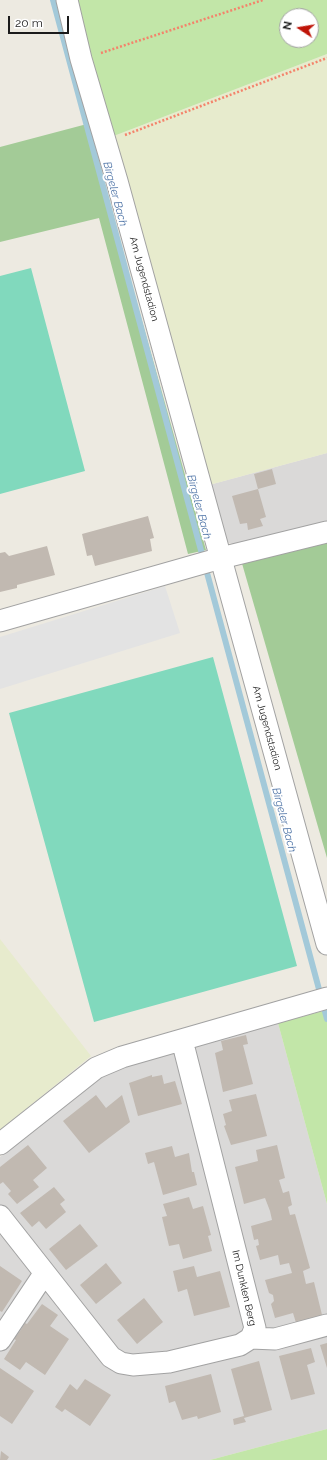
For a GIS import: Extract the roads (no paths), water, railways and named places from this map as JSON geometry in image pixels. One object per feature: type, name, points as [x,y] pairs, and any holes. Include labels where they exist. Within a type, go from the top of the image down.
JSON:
[{"type":"street","name":"Am Jugendstadion","points":[[66,0],[81,59],[106,142],[208,561],[327,944]]},
{"type":"street","points":[[0,621],[208,561],[327,532]]},
{"type":"street","points":[[0,1144],[96,1068],[122,1057],[323,1000]]},
{"type":"street","name":"Im Dunklen Berg","points":[[0,1216],[44,1274],[111,1357],[121,1363],[150,1365],[169,1362],[240,1345],[251,1338],[255,1328],[182,1040]]},
{"type":"street","points":[[0,1340],[44,1274]]},
{"type":"street","points":[[251,1338],[275,1339],[327,1325]]},
{"type":"waterway","name":"Birgeler Bach","points":[[53,0],[327,1019]]}]
